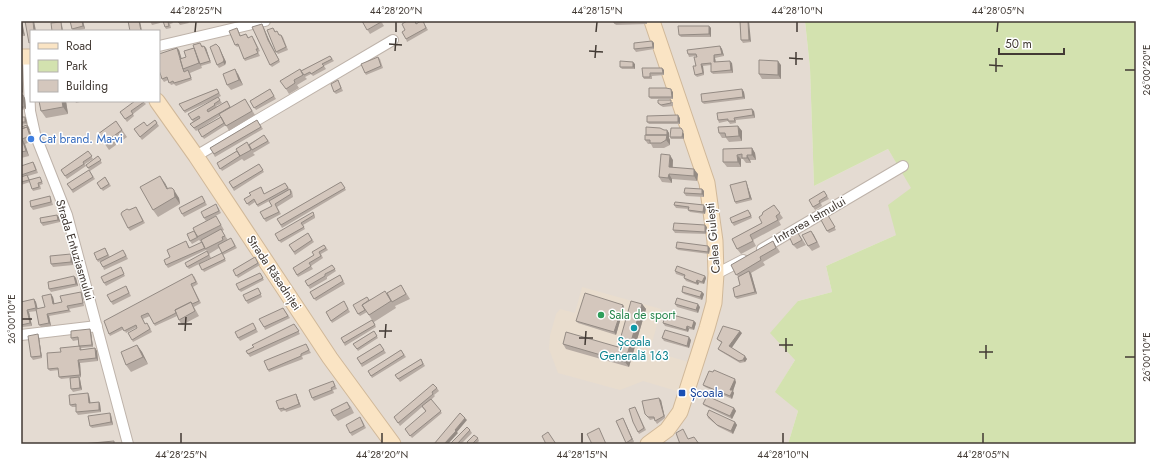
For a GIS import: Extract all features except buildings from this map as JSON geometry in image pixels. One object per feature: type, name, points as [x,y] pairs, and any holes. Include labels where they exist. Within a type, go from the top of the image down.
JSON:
[{"type":"main road","name":"Calea Giulești","points":[[648,444],[667,430],[680,412],[708,328],[714,302],[716,274],[715,241],[707,183],[652,21]]},
{"type":"main road","name":"Strada Răsadniței","points":[[158,102],[196,156],[330,358],[393,444]]},
{"type":"street","points":[[219,21],[222,31]]},
{"type":"street","points":[[160,46],[265,21]]},
{"type":"street","points":[[196,156],[393,40]]},
{"type":"street","name":"Strada Entuziasmului","points":[[27,57],[30,111],[35,134],[67,215],[128,444]]},
{"type":"street","name":"Intrarea Istmului","points":[[716,274],[740,262],[903,166]]},
{"type":"street","points":[[21,335],[97,326]]},
{"type":"shaded area","points":[[21,21],[805,21],[810,68],[814,186],[888,149],[912,188],[896,235],[826,266],[832,292],[798,301],[795,360],[776,391],[798,411],[788,444],[21,444]]},
{"type":"shaded area","points":[[582,287],[661,309],[650,351],[689,362],[680,392],[643,381],[620,390],[558,373],[549,349],[550,335],[556,314],[560,309],[575,313]]},
{"type":"green space","points":[[805,21],[1136,21],[1136,444],[788,444],[798,411],[775,392],[795,360],[770,333],[798,301],[832,292],[826,266],[896,235],[888,205],[911,188],[888,149],[814,186],[810,68]]},
{"type":"place","name":"Cat brand. Ma-vi","points":[[31,139]]},
{"type":"place","name":"Sala de sport","points":[[601,315]]},
{"type":"place","name":"Școala Generală 163","points":[[634,328]]},
{"type":"place","name":"Școala","points":[[682,393]]}]
